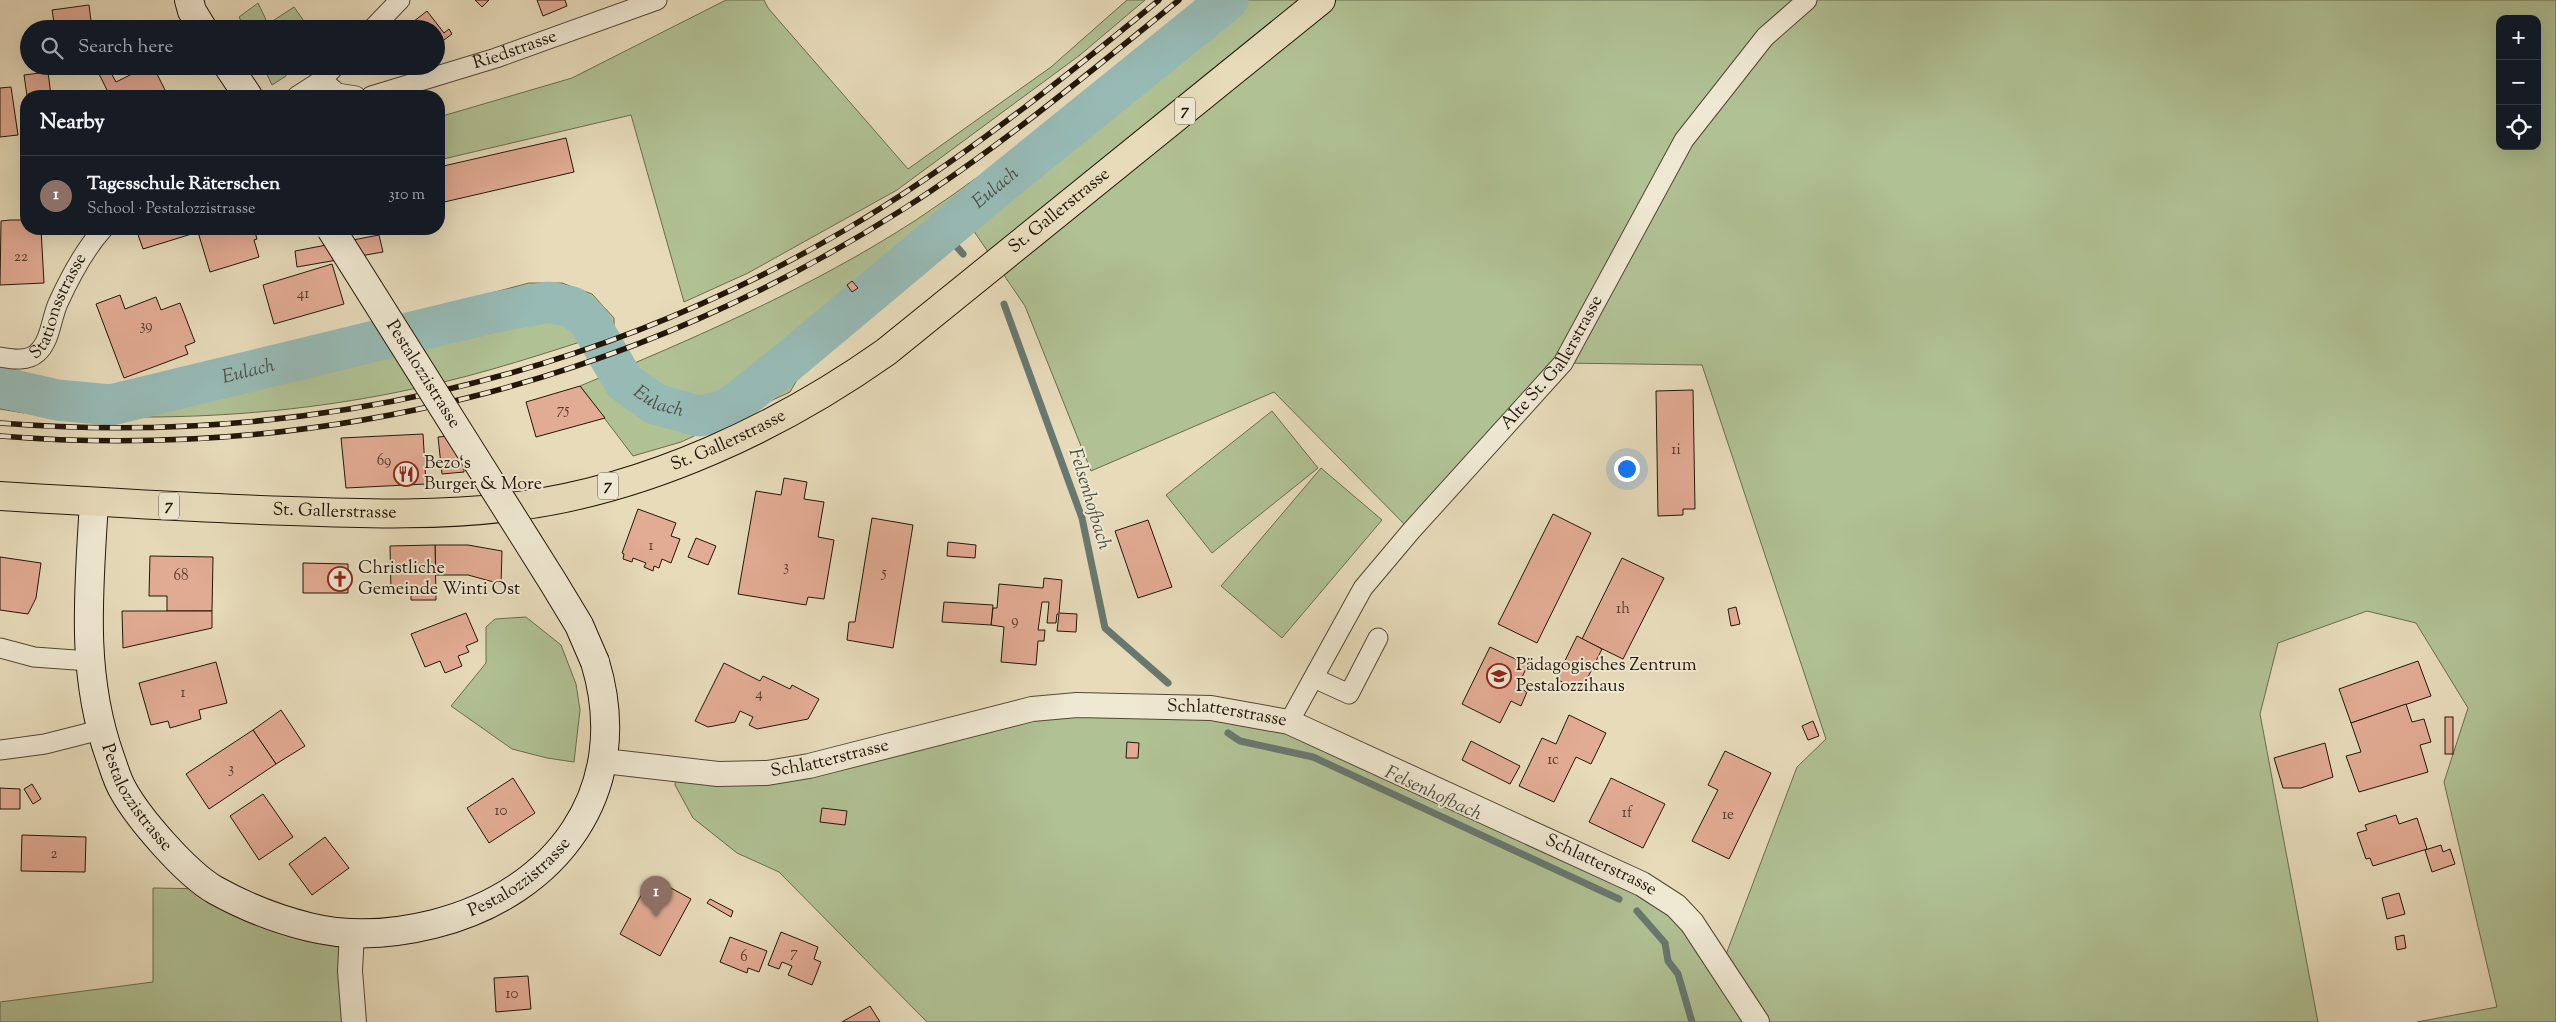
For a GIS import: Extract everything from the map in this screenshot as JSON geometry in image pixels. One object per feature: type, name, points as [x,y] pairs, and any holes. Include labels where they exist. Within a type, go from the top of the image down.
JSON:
[{"type":"main road","points":[[189,0],[192,11],[198,20]]},
{"type":"main road","name":"St. Gallerstrasse","points":[[0,496],[365,514],[470,511],[520,506],[570,496],[669,467],[791,412],[842,383],[886,352],[1321,0]]},
{"type":"main road","points":[[234,75],[244,90]]},
{"type":"main road","name":"Pestalozzistrasse","points":[[94,502],[89,661],[92,695],[100,730],[122,789],[150,827],[182,861],[213,888],[270,916],[311,928],[382,933],[412,929],[454,919],[489,904],[520,887],[558,853],[582,820],[596,788],[604,761],[606,711],[595,662],[579,625],[553,582],[336,235]]},
{"type":"street","points":[[381,20],[400,0]]},
{"type":"street","name":"Riedstrasse","points":[[445,74],[496,58],[657,0]]},
{"type":"street","name":"Alte St. Gallerstrasse","points":[[1289,722],[1363,588],[1411,531],[1563,363],[1684,140],[1765,37],[1807,0]]},
{"type":"street","points":[[306,90],[327,75]]},
{"type":"street","name":"Riedstrasse","points":[[391,90],[440,75]]},
{"type":"street","points":[[322,80],[333,90]]},
{"type":"street","name":"Stationsstrasse","points":[[0,358],[21,360],[37,354],[46,340],[58,302],[79,261],[98,235]]},
{"type":"street","points":[[1314,678],[1348,694],[1378,638]]},
{"type":"street","points":[[0,648],[34,657],[89,661]]},
{"type":"street","name":"Schlatterstrasse","points":[[604,761],[718,774],[767,773],[809,766],[1032,709],[1077,705],[1211,708],[1289,722],[1642,884],[1676,906],[1692,923],[1757,1022]]},
{"type":"street","points":[[0,750],[45,744],[100,730]]},
{"type":"street","points":[[352,932],[350,971],[354,1022]]},
{"type":"green space","points":[[726,0],[764,0],[768,8],[908,169],[1051,67],[1127,0],[1145,0],[1080,55],[897,190],[748,273],[684,302],[631,115],[445,159],[445,115],[572,78]]},
{"type":"green space","points":[[1200,0],[2556,0],[2556,1022],[2417,1022],[2497,1007],[2444,782],[2468,708],[2416,623],[2367,611],[2278,643],[2260,714],[2318,1022],[927,1022],[779,872],[737,853],[693,818],[675,785],[676,770],[718,774],[1032,709],[1289,722],[1642,884],[1722,965],[1797,767],[1826,739],[1702,365],[1563,363],[1411,531],[1274,392],[1091,471],[1025,306],[969,224],[805,366],[790,392],[681,442],[633,456],[580,386],[709,330],[794,290],[876,245],[953,195],[1061,113]]},
{"type":"green space","points":[[258,3],[266,20],[240,20],[239,17]]},
{"type":"green space","points":[[294,7],[303,20],[274,20]]},
{"type":"green space","points":[[267,75],[286,75],[286,76],[272,85]]},
{"type":"green space","points":[[529,283],[562,283],[592,294],[614,318],[614,331],[492,369],[442,382],[345,402],[236,414],[126,417],[126,393],[283,355],[281,349],[412,318],[416,313]]},
{"type":"green space","points":[[0,362],[25,374],[24,413],[0,409]]},
{"type":"green space","points":[[1272,411],[1318,468],[1212,553],[1166,495]]},
{"type":"green space","points":[[1321,468],[1382,520],[1282,638],[1221,586]]},
{"type":"green space","points":[[526,617],[561,645],[576,684],[580,710],[574,762],[547,758],[512,749],[451,706],[486,663],[486,627],[495,619]]},
{"type":"green space","points":[[153,888],[213,889],[352,932],[354,1022],[0,1022],[0,1002],[153,982]]},
{"type":"building","points":[[475,0],[489,0],[482,7]]},
{"type":"building","points":[[537,0],[565,0],[567,6],[543,16]]},
{"type":"building","points":[[89,5],[91,20],[54,20],[52,10]]},
{"type":"building","points":[[427,11],[434,20],[416,20]]},
{"type":"building","points":[[449,29],[452,34],[445,39],[445,32]]},
{"type":"building","points":[[24,75],[48,75],[50,90],[26,90]]},
{"type":"building","points":[[100,75],[112,75],[116,82],[130,75],[158,75],[165,90],[107,90]]},
{"type":"building","points":[[11,87],[18,135],[0,137],[0,88]]},
{"type":"building","points":[[566,138],[574,172],[445,202],[445,166]]},
{"type":"building","points":[[20,220],[20,235],[41,235],[44,283],[0,285],[1,221]]},
{"type":"building","points":[[138,235],[188,235],[143,249]]},
{"type":"building","points":[[199,235],[256,235],[257,239],[254,240],[259,257],[210,272]]},
{"type":"building","points":[[379,235],[383,252],[297,267],[295,251]]},
{"type":"building","points":[[332,264],[344,304],[274,324],[263,285]]},
{"type":"building","points":[[852,281],[858,288],[852,292],[847,285]]},
{"type":"building","points":[[120,295],[125,309],[156,297],[161,310],[180,303],[195,342],[185,346],[188,354],[124,378],[96,304]]},
{"type":"building","points":[[580,386],[605,418],[536,437],[526,402]]},
{"type":"building","points":[[1693,390],[1695,509],[1683,509],[1683,515],[1658,516],[1656,391]]},
{"type":"building","points":[[423,434],[426,484],[346,488],[341,438]]},
{"type":"building","points":[[462,435],[464,472],[442,474],[438,437]]},
{"type":"building","points":[[784,478],[807,482],[804,499],[824,502],[818,537],[834,540],[824,599],[808,597],[806,605],[738,594],[756,491],[781,495]]},
{"type":"building","points":[[638,509],[676,523],[671,536],[680,539],[671,563],[662,559],[659,568],[654,566],[653,571],[644,567],[646,563],[633,558],[632,562],[623,559],[624,554],[622,553]]},
{"type":"building","points":[[1553,514],[1591,533],[1537,643],[1498,624]]},
{"type":"building","points":[[872,518],[913,525],[893,648],[847,640],[849,622],[855,622]]},
{"type":"building","points":[[1148,520],[1172,587],[1138,598],[1115,531]]},
{"type":"building","points":[[696,538],[716,546],[708,565],[688,557]]},
{"type":"building","points":[[948,542],[976,545],[975,558],[947,556]]},
{"type":"building","points":[[435,545],[468,545],[502,551],[501,584],[468,575],[436,575]]},
{"type":"building","points":[[435,545],[436,600],[411,600],[411,592],[391,592],[390,546]]},
{"type":"building","points":[[150,556],[213,557],[212,611],[167,611],[167,596],[149,596]]},
{"type":"building","points":[[0,557],[41,563],[36,598],[28,614],[0,610]]},
{"type":"building","points":[[1622,558],[1664,578],[1623,659],[1582,639]]},
{"type":"building","points":[[303,563],[348,564],[348,593],[303,593]]},
{"type":"building","points":[[1044,578],[1062,580],[1059,613],[1077,614],[1076,632],[1057,631],[1059,614],[1057,614],[1056,623],[1047,623],[1049,602],[1042,602],[1038,630],[1045,630],[1044,641],[1038,641],[1036,665],[1001,662],[1004,627],[991,625],[993,608],[997,608],[999,584],[1043,588]]},
{"type":"building","points":[[944,602],[993,605],[991,625],[942,622]]},
{"type":"building","points":[[1736,607],[1740,624],[1731,626],[1728,609]]},
{"type":"building","points":[[122,611],[212,611],[212,628],[123,648]]},
{"type":"building","points":[[466,613],[478,641],[466,646],[469,652],[458,656],[462,666],[445,673],[440,661],[425,667],[411,634]]},
{"type":"building","points":[[1577,636],[1602,649],[1581,691],[1556,679]]},
{"type":"building","name":"Pädagogisches Zentrum Pestalozzihaus","points":[[1490,647],[1528,665],[1517,687],[1527,692],[1521,706],[1511,701],[1500,723],[1462,704]]},
{"type":"building","points":[[2418,661],[2431,696],[2351,723],[2339,689]]},
{"type":"building","points":[[216,662],[227,703],[199,710],[201,719],[170,728],[168,721],[151,725],[139,683]]},
{"type":"building","points":[[724,663],[760,681],[763,676],[790,689],[792,685],[819,699],[808,719],[757,729],[749,725],[753,717],[740,711],[735,722],[708,727],[695,721]]},
{"type":"building","points":[[2406,704],[2412,722],[2424,719],[2431,742],[2420,745],[2428,772],[2359,792],[2346,756],[2361,752],[2351,723]]},
{"type":"building","points":[[281,710],[305,746],[276,764],[253,730]]},
{"type":"building","points":[[1569,715],[1606,733],[1591,764],[1576,757],[1554,802],[1519,786],[1542,738],[1556,744]]},
{"type":"building","points":[[2445,717],[2453,717],[2453,754],[2445,754]]},
{"type":"building","points":[[1813,721],[1819,736],[1808,740],[1802,726]]},
{"type":"building","points":[[253,730],[276,764],[209,809],[186,774]]},
{"type":"building","points":[[1471,741],[1520,766],[1510,784],[1462,760]]},
{"type":"building","points":[[1127,742],[1139,743],[1138,758],[1126,758]]},
{"type":"building","points":[[2325,743],[2333,777],[2301,788],[2283,788],[2274,758]]},
{"type":"building","points":[[1725,751],[1771,773],[1729,859],[1692,841],[1718,790],[1708,785]]},
{"type":"building","points":[[513,778],[535,813],[489,843],[467,808]]},
{"type":"building","points":[[1611,778],[1665,804],[1643,848],[1589,822]]},
{"type":"building","points":[[32,784],[41,799],[33,804],[24,789]]},
{"type":"building","points":[[0,788],[20,789],[20,809],[0,809]]},
{"type":"building","points":[[263,794],[293,837],[259,860],[230,816]]},
{"type":"building","points":[[822,808],[847,811],[845,825],[820,822]]},
{"type":"building","points":[[2396,815],[2399,824],[2417,818],[2427,849],[2373,866],[2370,858],[2366,859],[2357,833],[2367,830],[2365,825]]},
{"type":"building","points":[[22,835],[86,837],[85,872],[21,871]]},
{"type":"building","points":[[325,837],[349,868],[312,895],[289,864]]},
{"type":"building","points":[[2441,845],[2443,852],[2450,849],[2455,864],[2432,872],[2425,850]]},
{"type":"building","points":[[651,877],[691,899],[660,956],[620,934]]},
{"type":"building","points":[[2399,893],[2405,914],[2387,919],[2382,898]]},
{"type":"building","points":[[710,899],[733,911],[731,917],[707,903]]},
{"type":"building","points":[[781,932],[818,947],[814,959],[821,962],[812,985],[788,975],[792,966],[782,962],[779,969],[768,965]]},
{"type":"building","points":[[2404,935],[2406,948],[2397,950],[2395,937]]},
{"type":"building","points":[[730,937],[767,951],[759,972],[748,968],[747,973],[720,962]]},
{"type":"building","points":[[528,976],[531,1009],[496,1012],[494,978]]},
{"type":"building","points":[[870,1006],[880,1022],[842,1022]]},
{"type":"waterway","name":"Eulach","points":[[0,387],[57,400],[111,405],[491,313],[549,302],[572,307],[588,320],[624,382],[655,404],[699,416],[717,413],[732,406],[783,366],[998,186],[1228,0]]},
{"type":"waterway","name":"Felsenhofbach","points":[[945,233],[963,254]]},
{"type":"waterway","name":"Felsenhofbach","points":[[1004,304],[1082,518],[1105,628],[1168,683]]},
{"type":"waterway","points":[[57,400],[64,409]]},
{"type":"waterway","name":"Felsenhofbach","points":[[1228,733],[1240,741],[1313,757],[1619,899]]},
{"type":"waterway","name":"Felsenhofbach","points":[[1637,911],[1665,943],[1668,961],[1678,974],[1692,1022]]},
{"type":"railway","points":[[0,423],[111,428],[221,424],[330,412],[438,392],[543,363],[647,327],[747,282],[845,230],[887,205],[1006,121],[1159,0]]},
{"type":"railway","points":[[0,436],[120,441],[239,436],[356,421],[471,397],[584,363],[694,321],[801,269],[905,208],[1010,134],[1179,0]]},
{"type":"place","name":"Bezo‘s Burger & More","points":[[406,474]]},
{"type":"place","name":"Christliche Gemeinde Winti Ost","points":[[340,579]]},
{"type":"place","name":"Pädagogisches Zentrum Pestalozzihaus","points":[[1499,676]]},
{"type":"place","name":"Tagesschule Räterschen","points":[[656,917]]}]
